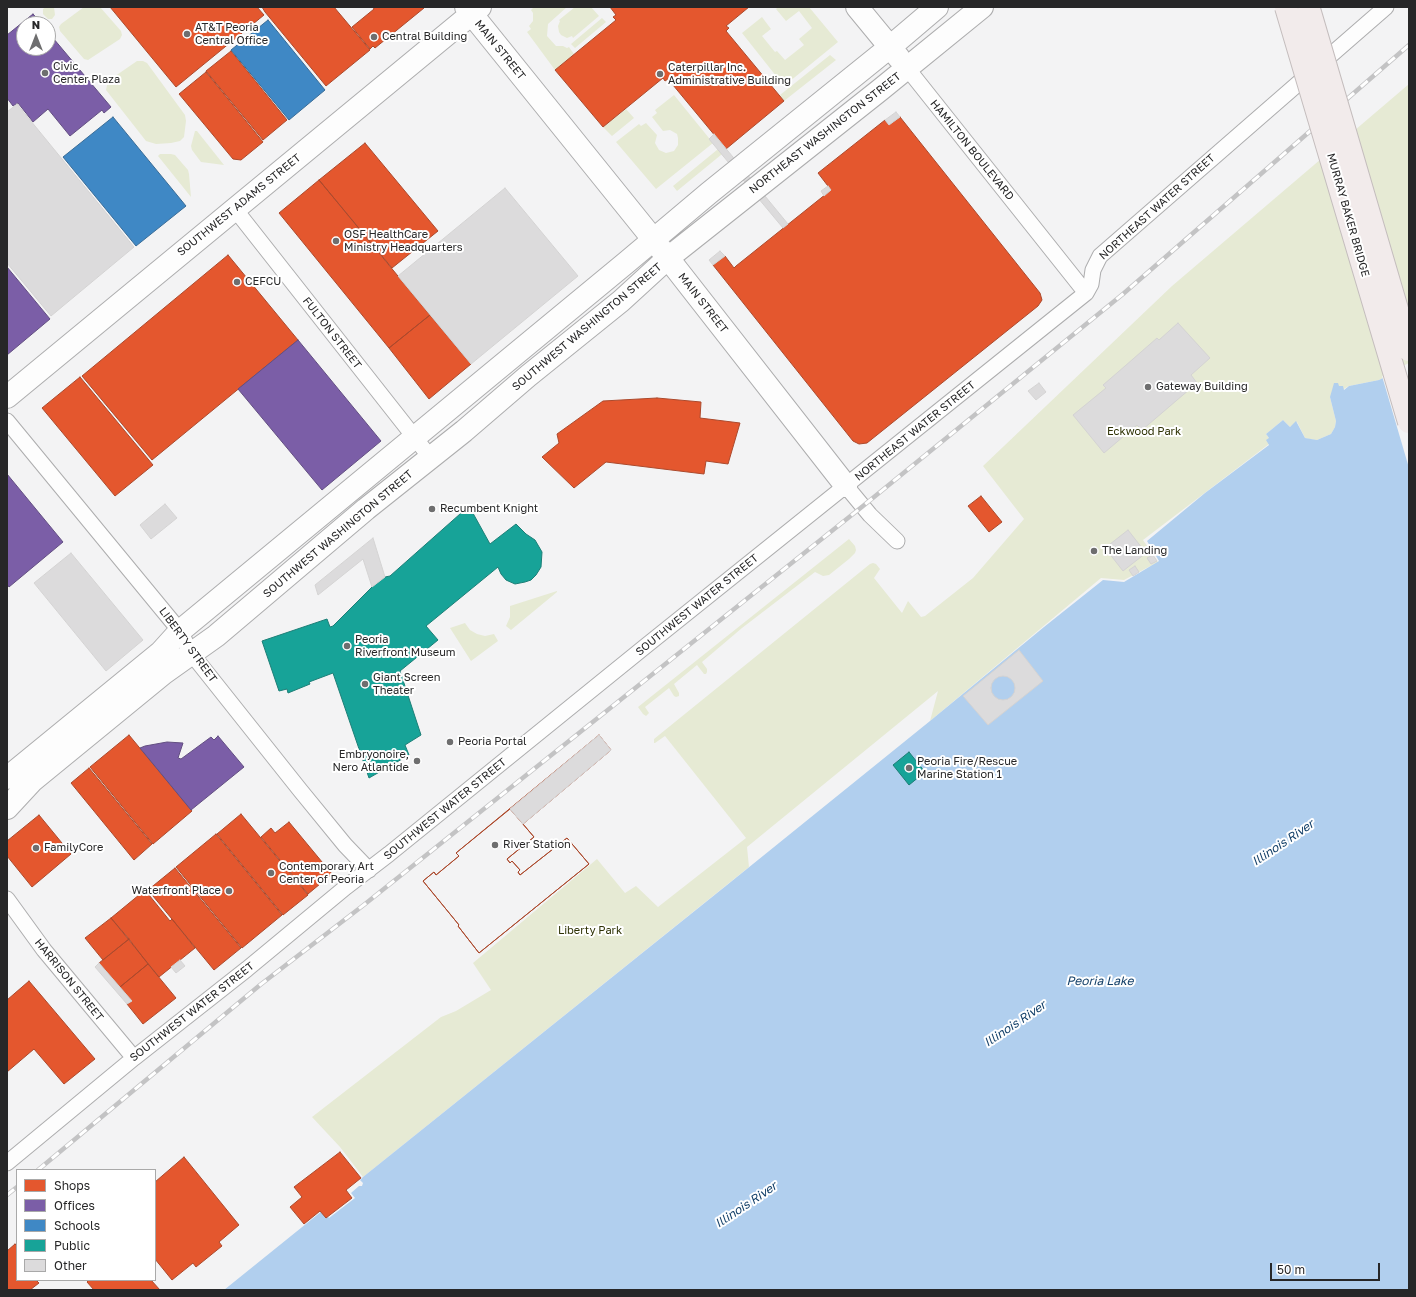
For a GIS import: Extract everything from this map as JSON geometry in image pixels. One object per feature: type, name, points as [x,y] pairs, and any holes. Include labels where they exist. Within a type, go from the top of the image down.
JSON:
[{"type":"highway","name":"MURRAY BAKER BRIDGE","points":[[1286,7],[1409,422]]},
{"type":"highway","name":"MURRAY BAKER BRIDGE","points":[[1309,9],[1409,350]]},
{"type":"street","name":"HAMILTON BOULEVARD","points":[[857,7],[1086,293]]},
{"type":"street","points":[[7,778],[161,652],[180,631],[653,239],[890,47],[937,7]]},
{"type":"street","name":"NORTHEAST WASHINGTON STREET","points":[[668,258],[982,7]]},
{"type":"street","name":"NORTHEAST WATER STREET","points":[[846,486],[1086,293],[1091,284],[1093,270],[1100,256],[1386,7]]},
{"type":"street","name":"SOUTHWEST ADAMS STREET","points":[[7,397],[234,208],[368,100],[472,9]]},
{"type":"street","name":"MAIN STREET","points":[[472,9],[846,486],[870,515],[897,541]]},
{"type":"street","name":"FULTON STREET","points":[[234,208],[430,457]]},
{"type":"street","name":"SOUTHWEST WASHINGTON STREET","points":[[7,808],[32,781],[164,673],[216,636],[366,509],[464,431],[528,376],[621,300],[668,258]]},
{"type":"street","name":"LIBERTY STREET","points":[[7,421],[180,631],[191,653],[335,833],[369,870]]},
{"type":"street","name":"SOUTHWEST WATER STREET","points":[[7,1163],[134,1058],[846,486]]},
{"type":"street","name":"HARRISON STREET","points":[[7,899],[44,950],[134,1058]]},
{"type":"green space","points":[[46,7],[54,7],[55,15],[45,16],[43,14],[43,9]]},
{"type":"green space","points":[[84,7],[100,7],[121,31],[122,35],[120,39],[88,60],[84,59],[60,31],[59,27]]},
{"type":"green space","points":[[533,7],[567,7],[548,24],[547,36],[556,46],[569,47],[574,54],[555,70],[527,32],[531,29],[529,26],[533,21],[533,13],[531,10]]},
{"type":"green space","points":[[575,7],[591,7],[599,16],[573,38],[572,36],[567,38],[559,32],[559,20]]},
{"type":"green space","points":[[778,7],[809,7],[838,42],[784,86],[742,33],[762,17],[771,29],[762,36],[775,52],[777,51],[785,60],[804,45],[799,39],[812,28],[799,11],[786,21],[776,9]]},
{"type":"green space","points":[[602,18],[606,22],[575,48],[571,44]]},
{"type":"green space","points":[[830,55],[836,60],[784,101],[780,95]]},
{"type":"green space","points":[[137,61],[147,63],[185,115],[186,121],[184,137],[180,141],[156,144],[146,141],[106,90],[108,81]]},
{"type":"green space","points":[[1409,84],[1409,365],[1379,380],[1349,386],[1330,397],[1336,421],[1335,427],[1331,434],[1317,440],[1305,438],[1297,422],[1290,427],[1283,420],[1266,434],[1269,438],[1269,444],[1143,540],[1158,562],[1124,580],[1101,578],[930,721],[938,691],[747,847],[749,867],[363,1177],[340,1147],[312,1117],[441,1017],[456,1011],[491,990],[473,963],[597,859],[625,893],[636,886],[658,907],[746,838],[665,736],[655,743],[654,739],[870,564],[876,564],[880,569],[874,578],[902,613],[908,601],[921,617],[925,616],[973,578],[1024,519],[983,466],[1172,286]]},
{"type":"green space","points":[[674,95],[713,143],[656,189],[616,142],[639,124],[641,126],[646,123],[657,135],[655,143],[659,150],[666,153],[674,151],[678,145],[677,134],[670,130],[663,131],[652,117],[657,113],[655,110]]},
{"type":"green space","points":[[626,109],[634,118],[612,136],[603,127]]},
{"type":"green space","points":[[195,131],[197,131],[224,165],[201,162],[192,150],[191,146]]},
{"type":"green space","points":[[723,145],[727,150],[677,191],[673,186]]},
{"type":"green space","points":[[160,154],[175,155],[188,170],[191,197],[158,156]]},
{"type":"green space","points":[[849,539],[855,546],[856,550],[849,559],[829,575],[823,576],[815,572],[742,628],[702,662],[707,669],[706,674],[704,674],[697,665],[674,684],[679,696],[674,696],[669,688],[645,707],[649,713],[646,716],[643,714],[638,707]]},
{"type":"green space","points":[[557,591],[511,630],[506,626],[510,617],[510,606]]},
{"type":"green space","points":[[465,623],[470,630],[477,634],[485,636],[494,634],[498,641],[471,661],[450,628]]},
{"type":"water","name":"Peoria Lake","points":[[1409,365],[1409,1290],[224,1290],[322,1211],[329,1218],[355,1198],[351,1193],[359,1186],[362,1186],[363,1183],[360,1180],[363,1177],[727,885],[1103,580],[1124,582],[1159,561],[1147,541],[1205,493],[1269,445],[1266,440],[1269,438],[1266,434],[1283,420],[1290,427],[1296,421],[1305,438],[1317,440],[1331,434],[1335,427],[1336,421],[1330,397],[1334,383],[1338,383],[1339,386],[1343,386],[1344,390],[1349,386],[1379,380]]},
{"type":"pier","points":[[1409,363],[1409,468],[1382,376]]},
{"type":"building: Shops","name":"AT&T Peoria Central Office","points":[[110,7],[257,7],[264,15],[176,87]]},
{"type":"building: Shops","points":[[262,7],[334,7],[370,50],[326,86]]},
{"type":"building: Shops","name":"Central Building","points":[[373,7],[424,8],[375,48],[373,46],[370,49],[352,27],[374,9]]},
{"type":"building: Shops","name":"Caterpillar Inc. Administrative Building","points":[[610,7],[749,7],[726,26],[729,28],[726,31],[784,101],[726,149],[668,79],[665,81],[663,78],[603,127],[555,70],[616,20],[613,17],[616,15]]},
{"type":"building: Shops","points":[[231,51],[287,120],[263,140],[206,71]]},
{"type":"building: Shops","points":[[206,72],[263,142],[241,160],[233,159],[179,94]]},
{"type":"building: Shops","points":[[900,117],[1040,293],[1042,300],[1038,306],[867,443],[859,444],[853,441],[713,265],[725,256],[734,268],[831,190],[818,173],[885,120],[889,125]]},
{"type":"building: Shops","points":[[365,143],[438,231],[392,268],[319,180]]},
{"type":"building: Shops","name":"OSF HealthCare Ministry Headquarters","points":[[319,180],[430,315],[389,348],[279,213]]},
{"type":"building: Shops","points":[[228,255],[298,340],[152,460],[82,376]]},
{"type":"building: Shops","points":[[430,315],[471,364],[429,399],[389,348]]},
{"type":"building: Shops","points":[[80,377],[153,465],[115,496],[42,408]]},
{"type":"building: Shops","points":[[657,398],[701,402],[700,418],[740,423],[728,464],[706,461],[704,474],[606,462],[574,488],[542,457],[559,443],[557,434],[603,401]]},
{"type":"building: Shops","points":[[981,496],[1002,522],[989,532],[968,506]]},
{"type":"building: Shops","points":[[129,735],[192,811],[153,844],[90,767]]},
{"type":"building: Shops","name":"River Station","points":[[599,735],[611,750],[523,824],[534,837],[507,859],[510,863],[512,861],[520,870],[518,872],[520,875],[567,838],[589,864],[479,953],[458,926],[459,925],[423,881],[434,872],[436,875],[459,856],[456,853]]},
{"type":"building: Shops","points":[[89,768],[152,844],[134,860],[71,783]]},
{"type":"building: Shops","name":"River Station","points":[[510,809],[534,837],[507,859],[510,863],[512,861],[520,870],[518,872],[520,875],[567,838],[589,864],[479,953],[458,926],[459,925],[423,881],[434,872],[436,875],[459,856],[456,853]]},
{"type":"building: Shops","points":[[241,814],[308,895],[283,915],[217,834]]},
{"type":"building: Shops","name":"FamilyCore","points":[[39,815],[71,854],[32,887],[7,856],[7,841]]},
{"type":"building: Shops","points":[[289,822],[332,874],[308,894],[261,837],[271,828],[275,833]]},
{"type":"building: Shops","name":"Waterfront Place","points":[[216,834],[282,915],[242,948],[176,867]]},
{"type":"building: Shops","points":[[175,868],[241,948],[214,970],[148,890]]},
{"type":"building: Shops","points":[[145,890],[170,921],[172,919],[195,948],[159,977],[111,918]]},
{"type":"building: Shops","points":[[111,918],[129,939],[103,960],[85,938]]},
{"type":"building: Shops","points":[[129,939],[148,964],[120,987],[99,963]]},
{"type":"building: Shops","points":[[148,964],[176,998],[143,1024],[127,1004],[132,1001],[120,987]]},
{"type":"building: Shops","points":[[29,981],[95,1059],[64,1084],[34,1049],[7,1072],[7,1000]]},
{"type":"building: Shops","points":[[340,1152],[361,1178],[346,1190],[352,1198],[326,1218],[320,1211],[304,1224],[290,1207],[302,1197],[294,1187]]},
{"type":"building: Shops","points":[[184,1157],[239,1225],[219,1242],[222,1246],[196,1267],[193,1263],[172,1280],[156,1260],[156,1181]]},
{"type":"building: Shops","points":[[15,1244],[16,1245],[16,1281],[37,1281],[39,1283],[30,1290],[7,1290],[7,1251]]},
{"type":"building: Shops","points":[[152,1281],[160,1290],[94,1290],[87,1282]]},
{"type":"building: Offices","name":"Civic Center Plaza","points":[[16,28],[16,56],[56,56],[56,42],[111,107],[104,113],[102,110],[70,136],[48,109],[33,122],[18,103],[13,106],[7,98],[7,35]]},
{"type":"building: Offices","points":[[7,267],[50,319],[7,355]]},
{"type":"building: Offices","points":[[298,340],[381,441],[322,490],[238,389]]},
{"type":"building: Offices","points":[[7,474],[63,542],[9,587],[7,584]]},
{"type":"building: Offices","points":[[218,736],[244,767],[191,810],[140,748],[167,742],[183,743],[178,758],[181,759],[211,737],[214,740]]},
{"type":"building: Schools","points":[[268,20],[325,90],[289,120],[231,50]]},
{"type":"building: Schools","points":[[113,117],[186,206],[136,246],[63,157]]},
{"type":"building: Public","points":[[469,506],[490,544],[516,524],[526,534],[535,540],[542,552],[541,567],[531,580],[515,584],[506,580],[498,567],[426,626],[438,640],[400,671],[421,735],[405,745],[409,755],[369,778],[333,673],[309,682],[310,684],[288,693],[287,689],[279,691],[262,641],[327,619],[330,627],[333,626],[372,587],[385,577],[390,576]]},
{"type":"building: Public","name":"Peoria Fire/Rescue Marine Station 1","points":[[909,752],[925,772],[909,785],[893,765]]},
{"type":"building: Other","points":[[17,104],[134,247],[51,316],[7,263],[7,112]]},
{"type":"building: Other","points":[[896,112],[900,117],[889,125],[885,120]]},
{"type":"building: Other","points":[[714,134],[788,224],[783,228],[709,139]]},
{"type":"building: Other","points":[[828,186],[831,190],[824,196],[821,191]]},
{"type":"building: Other","points":[[505,188],[578,276],[471,364],[398,276]]},
{"type":"building: Other","points":[[720,251],[725,256],[713,265],[709,260]]},
{"type":"building: Other","name":"Gateway Building","points":[[1178,323],[1210,358],[1191,375],[1197,383],[1142,430],[1137,425],[1104,453],[1073,415],[1106,388],[1103,385],[1157,338],[1159,340]]},
{"type":"building: Other","points":[[1039,383],[1046,392],[1036,400],[1028,391]]},
{"type":"building: Other","points":[[165,504],[177,518],[151,539],[140,525]]},
{"type":"building: Other","points":[[1128,530],[1146,553],[1123,571],[1105,548]]},
{"type":"building: Other","points":[[373,538],[385,577],[372,587],[363,559],[318,595],[315,585]]},
{"type":"building: Other","points":[[71,553],[143,640],[106,671],[34,583]]},
{"type":"building: Other","points":[[1153,555],[1157,561],[1151,564],[1147,558]]},
{"type":"building: Other","points":[[1135,566],[1139,572],[1133,576],[1129,570]]},
{"type":"building: Other","points":[[1019,650],[1043,681],[988,725],[963,696]]},
{"type":"building: Other","points":[[998,676],[1008,676],[1015,683],[1015,693],[1008,700],[998,700],[991,693],[991,683]]},
{"type":"building: Other","points":[[599,735],[611,750],[523,824],[510,809]]},
{"type":"building: Other","points":[[180,960],[185,966],[176,973],[171,967]]},
{"type":"building: Other","points":[[99,963],[132,1001],[127,1004],[95,967]]},
{"type":"railway","points":[[39,1169],[260,985],[365,904],[863,506],[1123,294],[1409,45]]},
{"type":"railway","points":[[7,1195],[16,1188]]},
{"type":"place","name":"AT&T Peoria Central Office","points":[[187,34]]},
{"type":"place","name":"Central Building","points":[[374,37]]},
{"type":"place","name":"Civic Center Plaza","points":[[45,73]]},
{"type":"place","name":"Caterpillar Inc. Administrative Building","points":[[660,74]]},
{"type":"place","name":"OSF HealthCare Ministry Headquarters","points":[[336,241]]},
{"type":"place","name":"CEFCU","points":[[237,282]]},
{"type":"place","name":"Gateway Building","points":[[1148,387]]},
{"type":"place","name":"Recumbent Knight","points":[[432,509]]},
{"type":"place","name":"The Landing","points":[[1094,551]]},
{"type":"place","name":"Peoria Riverfront Museum","points":[[347,646]]},
{"type":"place","name":"Giant Screen Theater","points":[[365,684]]},
{"type":"place","name":"Peoria Portal","points":[[450,742]]},
{"type":"place","name":"Embryonoire, Nero Atlantide","points":[[417,761]]},
{"type":"place","name":"Peoria Fire/Rescue Marine Station 1","points":[[909,768]]},
{"type":"place","name":"River Station","points":[[495,845]]},
{"type":"place","name":"FamilyCore","points":[[36,848]]},
{"type":"place","name":"Contemporary Art Center of Peoria","points":[[271,873]]},
{"type":"place","name":"Waterfront Place","points":[[229,891]]},
{"type":"park label","name":"Eckwood Park","points":[[1144,432]]},
{"type":"park label","name":"Liberty Park","points":[[590,931]]},
{"type":"water label","name":"Illinois River","points":[[1283,843]]},
{"type":"water label","name":"Illinois River","points":[[1015,1024]]},
{"type":"water label","name":"Illinois River","points":[[746,1205]]}]
